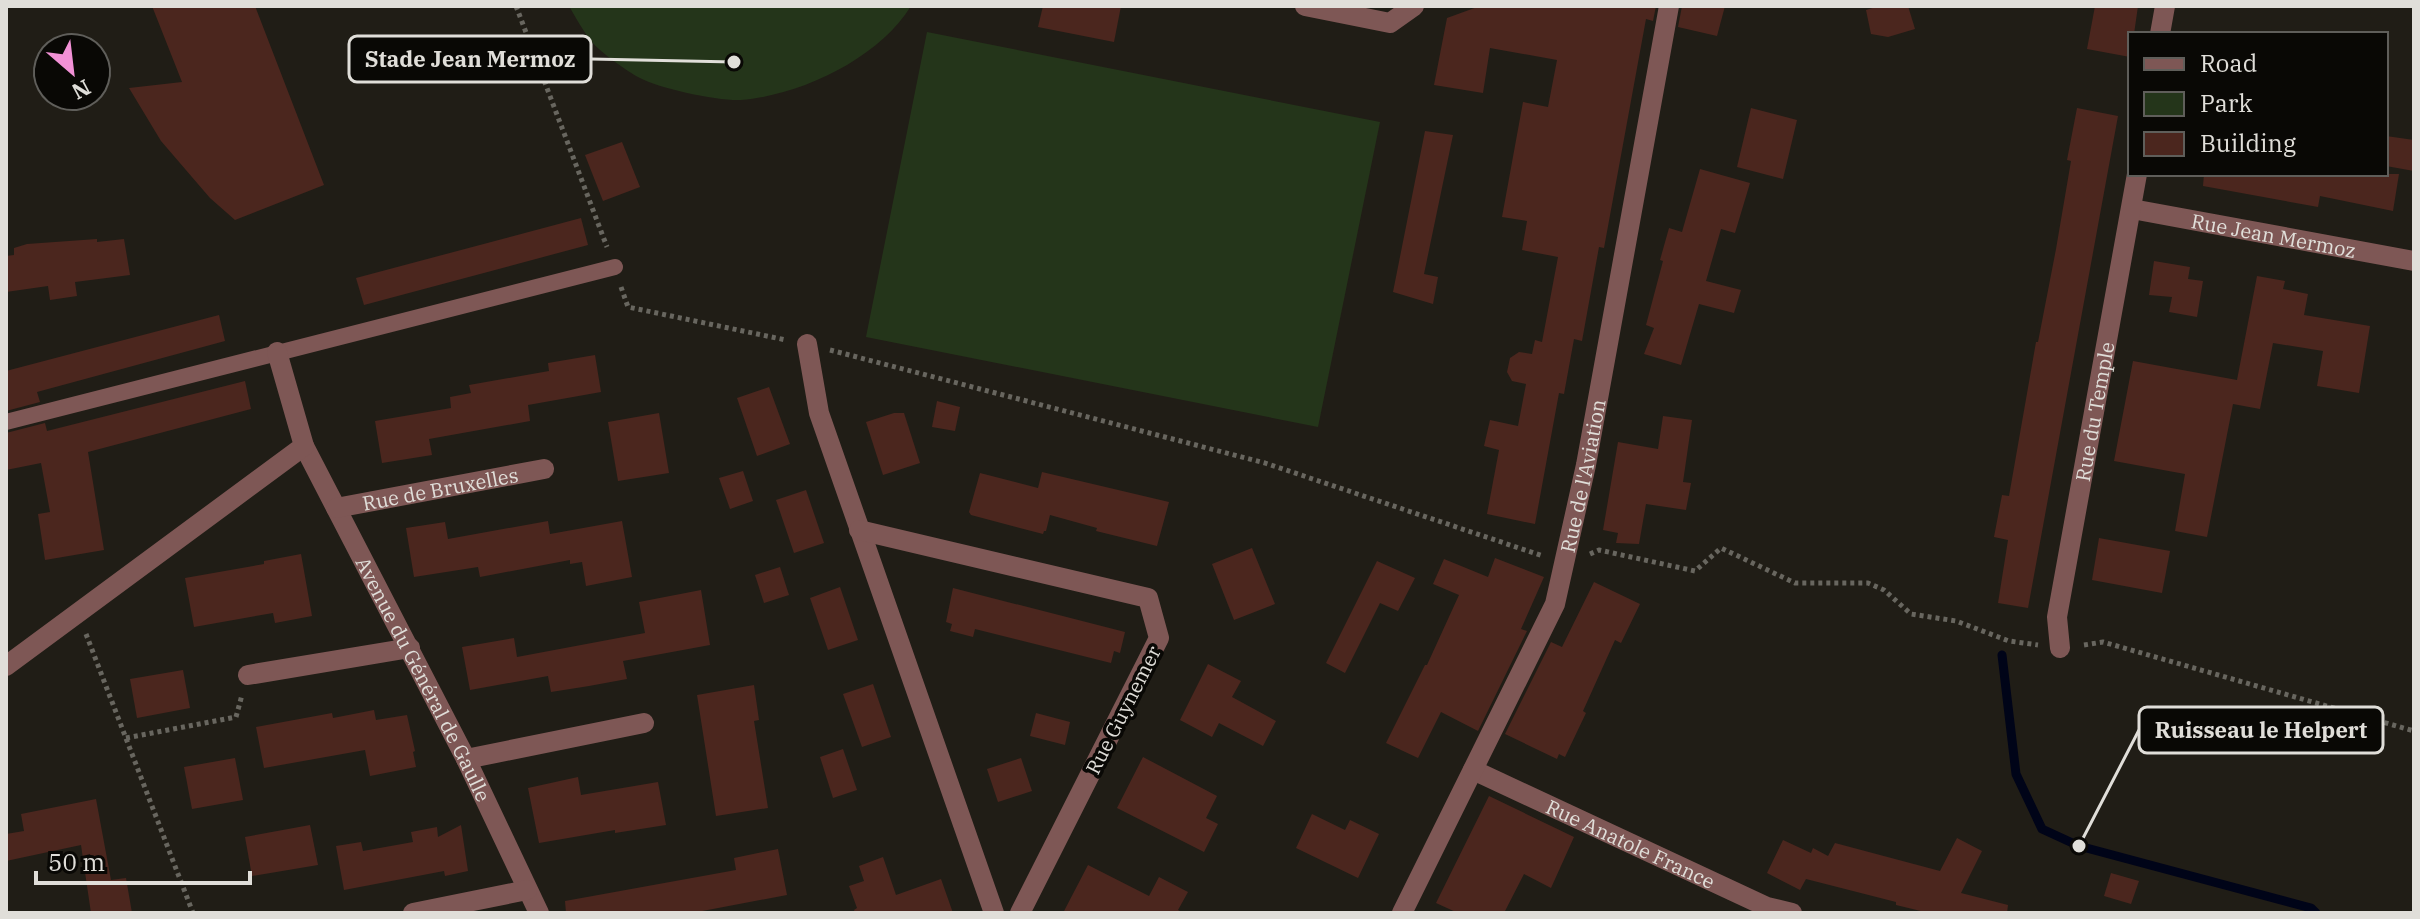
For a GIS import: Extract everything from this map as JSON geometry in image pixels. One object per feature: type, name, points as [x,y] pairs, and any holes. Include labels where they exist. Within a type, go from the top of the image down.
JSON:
[{"type":"street","points":[[1305,6],[1390,23],[1414,6]]},
{"type":"street","name":"Rue de l'Aviation","points":[[1402,913],[1555,604],[1586,465],[1669,6]]},
{"type":"street","points":[[2160,32],[2165,6]]},
{"type":"street","name":"Rue du Temple","points":[[2060,648],[2057,617],[2137,176]]},
{"type":"street","name":"Rue Jean Mermoz","points":[[2132,209],[2414,261]]},
{"type":"street","points":[[807,344],[819,413],[994,913]]},
{"type":"street","name":"Avenue du Général de Gaulle","points":[[277,352],[304,446],[466,759],[539,913]]},
{"type":"street","points":[[7,657],[78,614],[304,446]]},
{"type":"street","name":"Rue de Bruxelles","points":[[336,508],[544,469]]},
{"type":"street","name":"Rue Guynemer","points":[[859,530],[1148,598],[1159,638],[1020,913]]},
{"type":"street","points":[[248,675],[410,648]]},
{"type":"street","points":[[466,759],[644,723]]},
{"type":"street","name":"Rue Anatole France","points":[[1473,770],[1766,910],[1792,913]]},
{"type":"street","points":[[413,913],[527,890]]},
{"type":"lane","points":[[6,422],[615,267]]},
{"type":"path","points":[[516,6],[628,307],[807,344],[1265,463],[1564,563],[1599,550],[1695,571],[1721,548],[1795,583],[1868,583],[1884,590],[1911,614],[1956,621],[2009,641],[2060,648],[2103,642],[2414,731]]},
{"type":"path","points":[[78,614],[193,913]]},
{"type":"path","points":[[126,738],[236,717],[248,675]]},
{"type":"green space","points":[[569,6],[911,6],[880,42],[837,71],[789,91],[741,100],[689,94],[640,78],[596,46]]},
{"type":"green space","points":[[927,32],[1380,122],[1318,427],[866,337]]},
{"type":"building","points":[[152,6],[255,6],[324,185],[235,220],[210,198],[161,141],[129,88],[182,82]]},
{"type":"building","points":[[1043,6],[1121,6],[1114,42],[1038,27]]},
{"type":"building","points":[[1480,6],[1656,6],[1653,21],[1646,19],[1604,248],[1599,247],[1582,341],[1574,339],[1564,394],[1559,393],[1535,524],[1487,514],[1499,450],[1484,446],[1490,420],[1518,426],[1526,384],[1512,381],[1507,372],[1510,358],[1519,352],[1532,354],[1535,340],[1542,342],[1558,257],[1522,250],[1527,221],[1502,217],[1523,102],[1548,107],[1557,60],[1490,48],[1483,93],[1434,85],[1447,18]]},
{"type":"building","points":[[1682,6],[1725,6],[1717,36],[1678,27]]},
{"type":"building","points":[[1879,6],[1908,6],[1915,29],[1888,37],[1871,34],[1866,10]]},
{"type":"building","points":[[2095,6],[2138,6],[2134,32],[2128,32],[2128,57],[2087,49]]},
{"type":"building","points":[[1751,108],[1797,120],[1783,179],[1737,167]]},
{"type":"building","points":[[2077,108],[2118,116],[2028,608],[1998,603],[2008,540],[1994,537],[2002,495],[2009,496],[2056,249]]},
{"type":"building","points":[[1425,131],[1453,135],[1424,274],[1438,277],[1433,304],[1393,292]]},
{"type":"building","points":[[2388,136],[2414,140],[2414,171],[2388,166]]},
{"type":"building","points":[[622,142],[640,187],[603,201],[585,155]]},
{"type":"building","points":[[1700,169],[1750,183],[1735,233],[1721,229],[1706,281],[1741,290],[1734,313],[1699,304],[1681,365],[1644,354],[1654,328],[1646,325],[1669,228],[1682,232]]},
{"type":"building","points":[[2399,174],[2393,211],[2320,196],[2318,207],[2203,186],[2204,176]]},
{"type":"building","points":[[581,218],[588,245],[364,305],[356,278]]},
{"type":"building","points":[[97,239],[97,242],[124,239],[130,275],[75,282],[77,296],[50,300],[48,286],[6,292],[6,256],[14,255],[14,248],[27,244]]},
{"type":"building","points":[[2154,261],[2190,267],[2188,279],[2203,281],[2197,317],[2169,312],[2172,297],[2149,295]]},
{"type":"building","points":[[2257,276],[2285,281],[2283,289],[2308,294],[2304,315],[2370,326],[2359,393],[2317,386],[2323,351],[2273,343],[2260,409],[2233,404],[2207,537],[2175,531],[2185,474],[2114,461],[2133,361],[2237,380]]},
{"type":"building","points":[[219,315],[225,341],[37,392],[40,402],[6,411],[6,371]]},
{"type":"building","points":[[595,355],[601,392],[528,405],[530,421],[429,439],[432,455],[382,463],[375,421],[451,408],[450,397],[471,393],[469,385],[549,371],[548,363]]},
{"type":"building","points":[[245,381],[251,409],[88,452],[104,550],[45,560],[38,514],[50,512],[41,463],[6,470],[6,433],[45,423],[47,431]]},
{"type":"building","points":[[769,387],[790,444],[757,456],[737,398]]},
{"type":"building","points":[[937,401],[960,407],[955,431],[932,427]]},
{"type":"building","points":[[659,413],[669,473],[618,481],[608,422]]},
{"type":"building","points":[[904,413],[920,463],[883,475],[866,422]]},
{"type":"building","points":[[1663,416],[1692,420],[1683,482],[1691,483],[1686,510],[1646,504],[1639,544],[1616,543],[1618,533],[1603,530],[1618,442],[1658,449]]},
{"type":"building","points":[[743,471],[753,501],[730,509],[719,478]]},
{"type":"building","points":[[1042,472],[1169,502],[1157,546],[1096,531],[1097,528],[1050,515],[1043,534],[969,512],[980,473],[1038,488]]},
{"type":"building","points":[[806,490],[824,543],[794,553],[776,500]]},
{"type":"building","points":[[548,521],[550,534],[622,521],[632,577],[586,586],[582,562],[570,564],[570,560],[480,577],[478,567],[414,577],[406,528],[445,522],[448,539]]},
{"type":"building","points":[[2099,538],[2170,551],[2162,593],[2092,580]]},
{"type":"building","points":[[1252,548],[1275,604],[1234,620],[1212,564]]},
{"type":"building","points":[[301,554],[312,616],[275,623],[273,613],[194,627],[185,578]]},
{"type":"building","points":[[1495,558],[1544,577],[1521,629],[1527,631],[1478,731],[1441,712],[1418,758],[1386,743],[1459,595],[1433,584],[1444,559],[1488,577]]},
{"type":"building","points":[[1377,561],[1415,578],[1398,611],[1380,603],[1345,673],[1326,663]]},
{"type":"building","points":[[780,567],[789,595],[764,603],[755,575]]},
{"type":"building","points":[[1594,582],[1640,604],[1621,643],[1615,640],[1565,757],[1559,754],[1557,759],[1505,734],[1551,642],[1562,647]]},
{"type":"building","points":[[840,587],[858,640],[828,650],[810,598]]},
{"type":"building","points":[[953,588],[1125,632],[1120,653],[1114,651],[1111,663],[975,629],[973,637],[950,631],[952,624],[946,622]]},
{"type":"building","points":[[701,590],[710,645],[623,661],[627,679],[551,692],[548,676],[470,690],[462,647],[514,638],[517,657],[645,633],[639,602]]},
{"type":"building","points":[[1208,664],[1241,681],[1232,697],[1276,721],[1263,746],[1219,723],[1212,737],[1180,720]]},
{"type":"building","points":[[183,670],[190,708],[137,718],[130,679]]},
{"type":"building","points":[[873,684],[891,737],[862,747],[843,694]]},
{"type":"building","points":[[754,685],[759,720],[754,721],[768,808],[716,816],[697,695]]},
{"type":"building","points":[[374,710],[376,720],[407,715],[416,767],[370,776],[365,750],[264,768],[256,727],[332,713],[333,718]]},
{"type":"building","points":[[1036,713],[1070,722],[1065,745],[1030,736]]},
{"type":"building","points":[[843,749],[857,790],[833,798],[820,757]]},
{"type":"building","points":[[1143,757],[1217,796],[1206,818],[1218,824],[1204,852],[1117,808]]},
{"type":"building","points":[[235,758],[243,800],[192,809],[184,767]]},
{"type":"building","points":[[1021,758],[1032,791],[998,802],[987,769]]},
{"type":"building","points":[[578,777],[581,795],[658,782],[666,825],[539,843],[528,788]]},
{"type":"building","points":[[1489,796],[1574,837],[1551,888],[1524,874],[1504,913],[1458,913],[1436,903]]},
{"type":"building","points":[[96,799],[111,880],[126,878],[132,913],[91,913],[81,845],[6,861],[6,834],[24,831],[21,814]]},
{"type":"building","points":[[1312,814],[1345,830],[1350,820],[1379,834],[1358,878],[1296,848]]},
{"type":"building","points":[[310,825],[318,865],[252,876],[245,837]]},
{"type":"building","points":[[461,825],[468,871],[445,876],[444,871],[344,890],[336,846],[361,842],[363,851],[413,842],[411,832],[437,827],[438,837]]},
{"type":"building","points":[[1957,838],[1982,851],[1961,893],[2008,905],[2007,913],[1929,913],[1806,879],[1800,890],[1767,873],[1783,840],[1811,853],[1813,848],[1828,856],[1835,843],[1940,871]]},
{"type":"building","points":[[778,849],[787,895],[692,913],[566,913],[565,901],[736,870],[734,858]]},
{"type":"building","points":[[883,857],[896,895],[941,879],[953,913],[855,913],[857,908],[849,886],[864,881],[859,866]]},
{"type":"building","points":[[1088,865],[1149,896],[1159,877],[1188,892],[1178,910],[1184,913],[1063,913]]},
{"type":"building","points":[[2111,873],[2139,881],[2131,904],[2104,896]]},
{"type":"waterway","points":[[2002,655],[2016,774],[2042,829],[2079,846],[2311,908],[2316,913]]},
{"type":"place","name":"Stade Jean Mermoz","points":[[734,62]]},
{"type":"place","name":"Ruisseau le Helpert","points":[[2079,846]]}]
